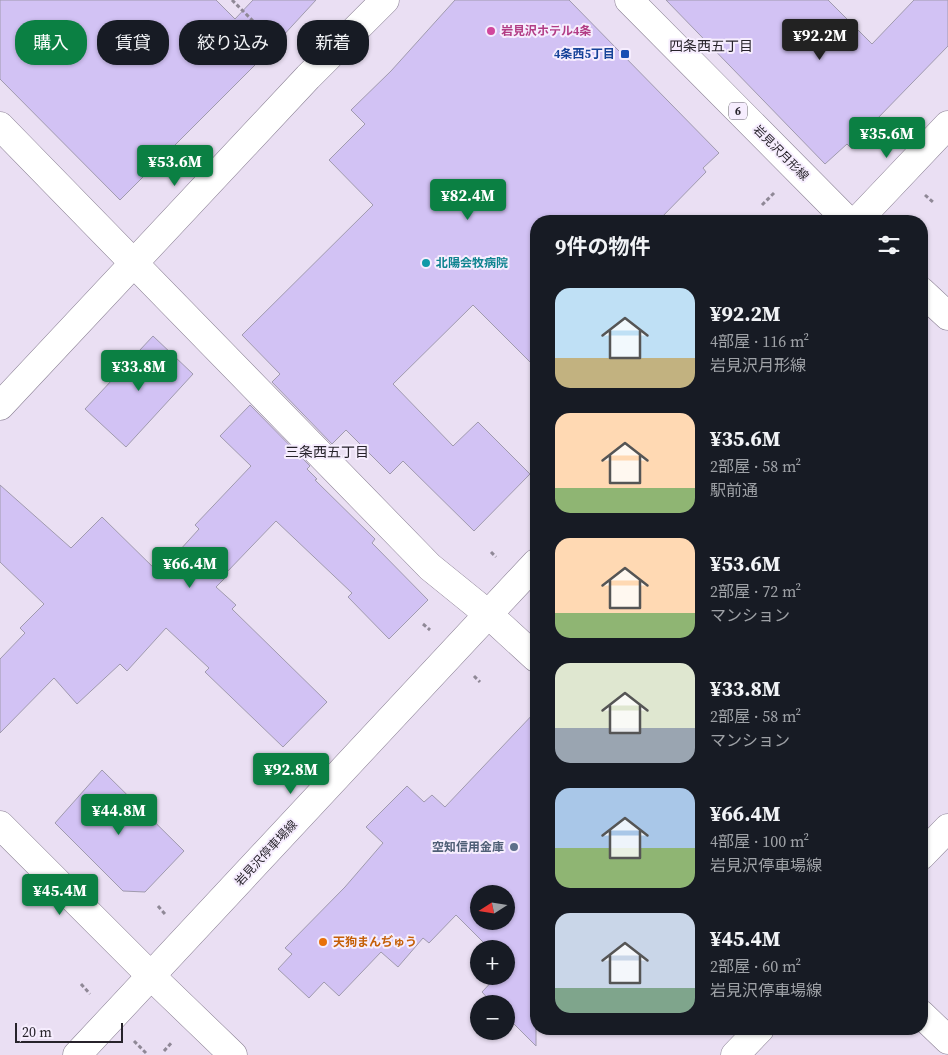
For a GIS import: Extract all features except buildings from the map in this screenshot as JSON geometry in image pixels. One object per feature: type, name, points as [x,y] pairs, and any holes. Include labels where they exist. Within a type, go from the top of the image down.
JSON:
[{"type":"street","points":[[0,406],[133,262],[308,77],[384,0]]},
{"type":"street","name":"岩見沢月形線","points":[[629,0],[842,215]]},
{"type":"street","points":[[863,215],[948,125]]},
{"type":"street","points":[[0,126],[430,567],[488,614],[530,652]]},
{"type":"street","points":[[928,297],[948,316]]},
{"type":"street","name":"岩見沢停車場線","points":[[76,1055],[530,570]]},
{"type":"street","points":[[0,825],[233,1055]]},
{"type":"street","points":[[928,849],[948,828]]},
{"type":"street","points":[[928,1021],[948,1040]]},
{"type":"street","points":[[735,1055],[754,1035]]},
{"type":"path","points":[[232,0],[308,77]]},
{"type":"place","name":"岩見沢ホテル4条","points":[[491,31]]},
{"type":"place","name":"4条西5丁目","points":[[625,54]]},
{"type":"place","name":"北陽会牧病院","points":[[426,263]]},
{"type":"place","name":"空知信用金庫","points":[[514,847]]},
{"type":"place","name":"天狗まんぢゅう","points":[[323,942]]},
{"type":"district","name":"四条西五丁目","points":[[711,46]]},
{"type":"district","name":"三条西五丁目","points":[[327,452]]}]
